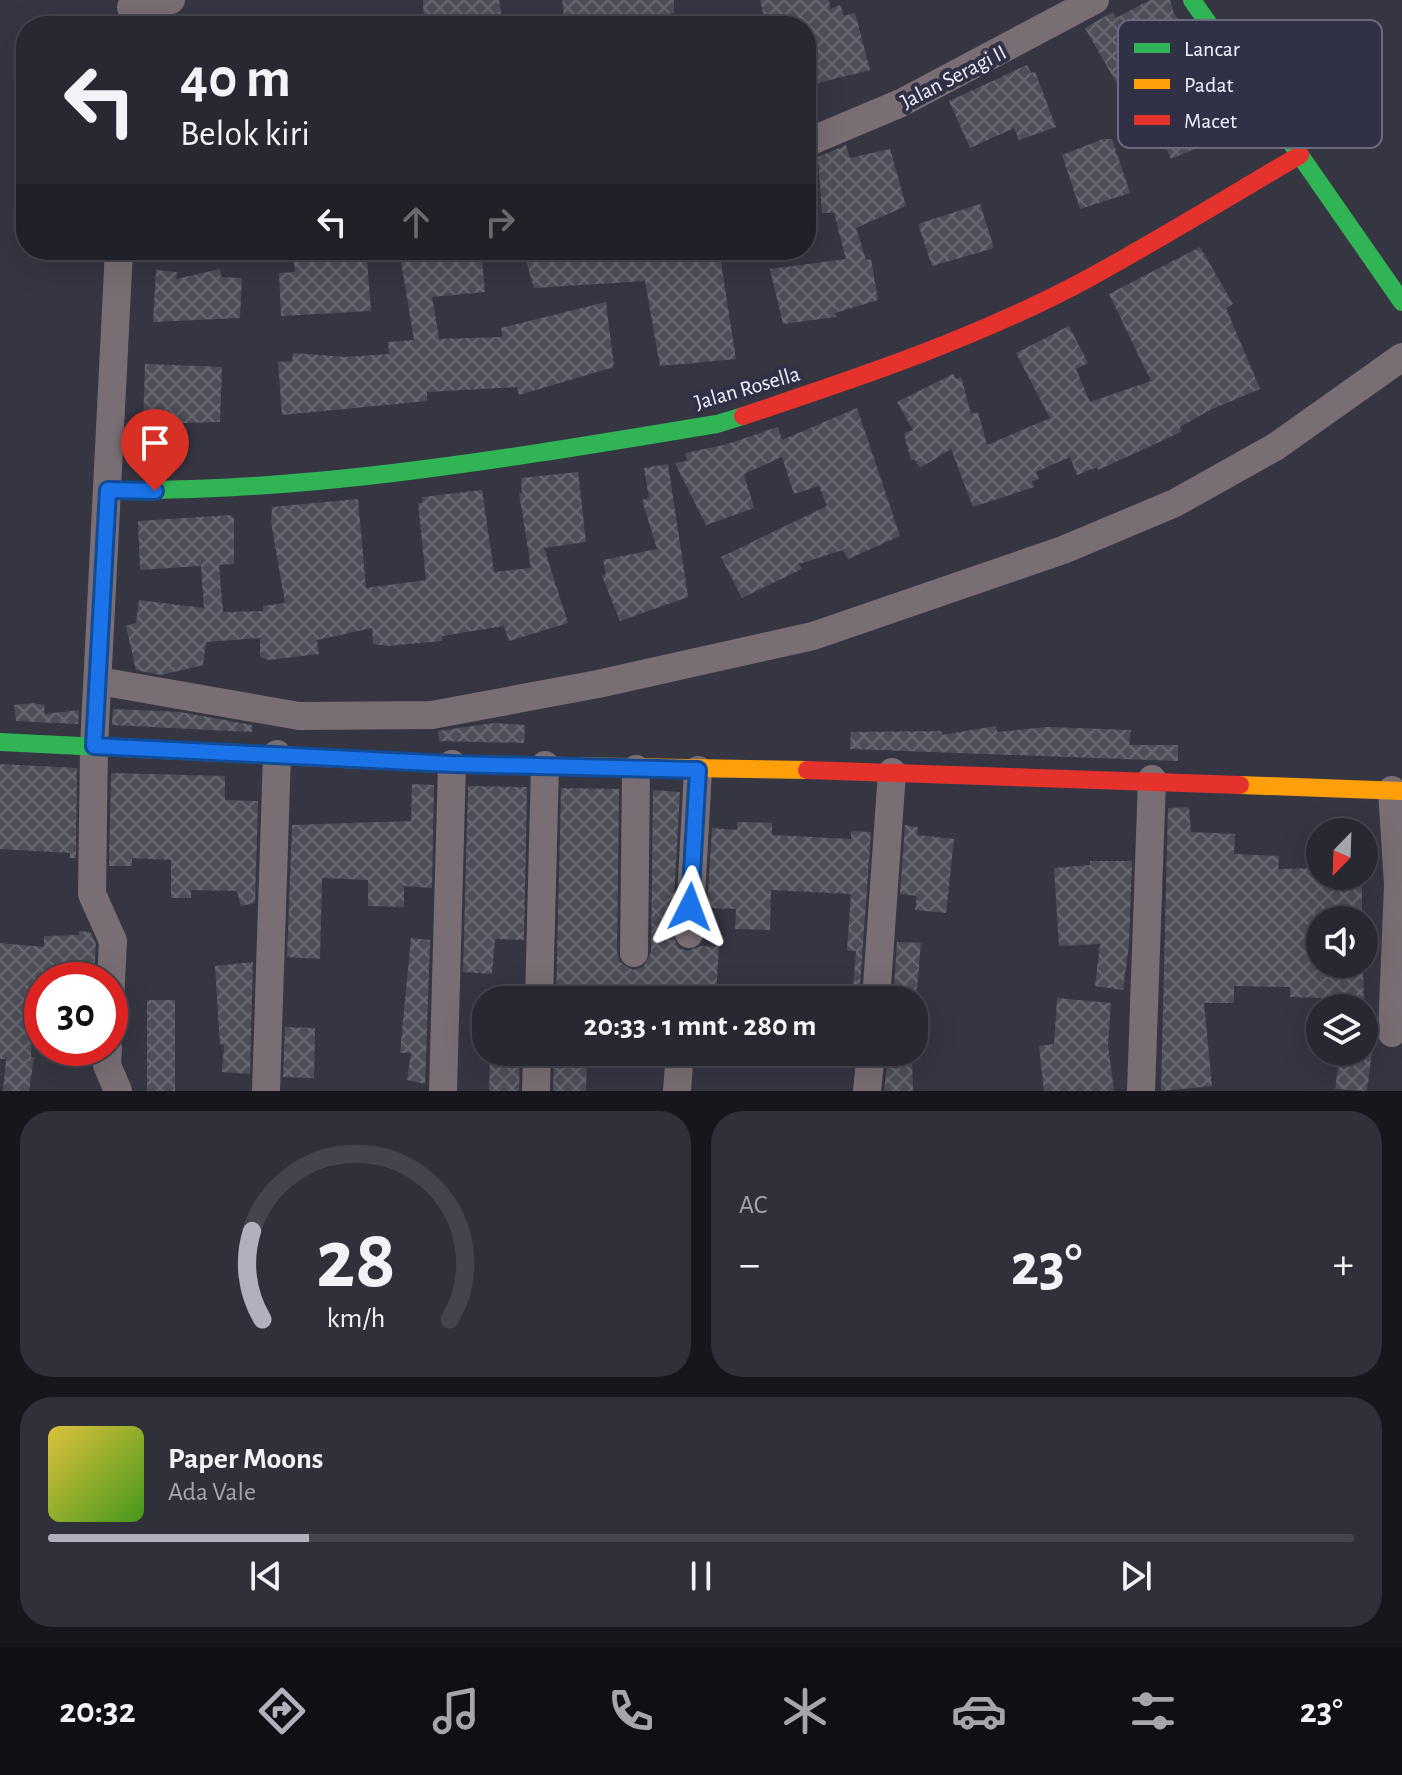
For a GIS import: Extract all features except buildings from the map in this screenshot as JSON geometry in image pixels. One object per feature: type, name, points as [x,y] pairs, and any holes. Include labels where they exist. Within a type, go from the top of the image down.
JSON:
[{"type":"street","points":[[131,11],[171,0]]},
{"type":"street","name":"Jalan Seragi II","points":[[816,139],[901,103],[1095,0]]},
{"type":"street","points":[[1192,0],[1206,20]]},
{"type":"street","points":[[1295,148],[1402,302]]},
{"type":"street","name":"Jalan Rosella","points":[[108,490],[179,491],[316,482],[552,451],[717,424],[861,377],[1004,318],[1100,272],[1300,155]]},
{"type":"street","points":[[112,962],[113,941],[92,894],[94,746],[119,260]]},
{"type":"street","points":[[99,681],[299,716],[432,715],[598,684],[813,636],[1063,550],[1175,503],[1275,447],[1402,357]]},
{"type":"street","points":[[0,742],[452,764],[1152,779],[1397,790],[1398,885],[1392,1033]]},
{"type":"street","points":[[266,1091],[277,754]]},
{"type":"street","points":[[443,1091],[452,764]]},
{"type":"street","points":[[539,986],[545,765]]},
{"type":"street","points":[[634,953],[636,769]]},
{"type":"street","points":[[689,934],[698,770]]},
{"type":"street","points":[[877,986],[892,772]]},
{"type":"street","points":[[1141,1091],[1152,779]]},
{"type":"street","points":[[107,1066],[118,1091]]},
{"type":"street","points":[[536,1091],[537,1066]]},
{"type":"street","points":[[677,1091],[679,1066]]},
{"type":"street","points":[[867,1091],[870,1066]]},
{"type":"traffic: fast","points":[[1192,0],[1206,20]]},
{"type":"traffic: fast","points":[[1295,148],[1402,302]]},
{"type":"traffic: fast","points":[[108,490],[261,486],[337,479],[566,449],[717,424],[743,416]]},
{"type":"traffic: fast","points":[[0,742],[300,757]]},
{"type":"traffic: slow","points":[[300,757],[452,764],[807,770]]},
{"type":"traffic: slow","points":[[1240,785],[1402,791]]},
{"type":"traffic: jam","points":[[743,416],[919,354],[1048,299],[1300,155]]},
{"type":"traffic: jam","points":[[807,770],[1240,785]]},
{"type":"route","points":[[155,491],[108,490],[94,746],[452,764],[698,770],[690,907]]}]
